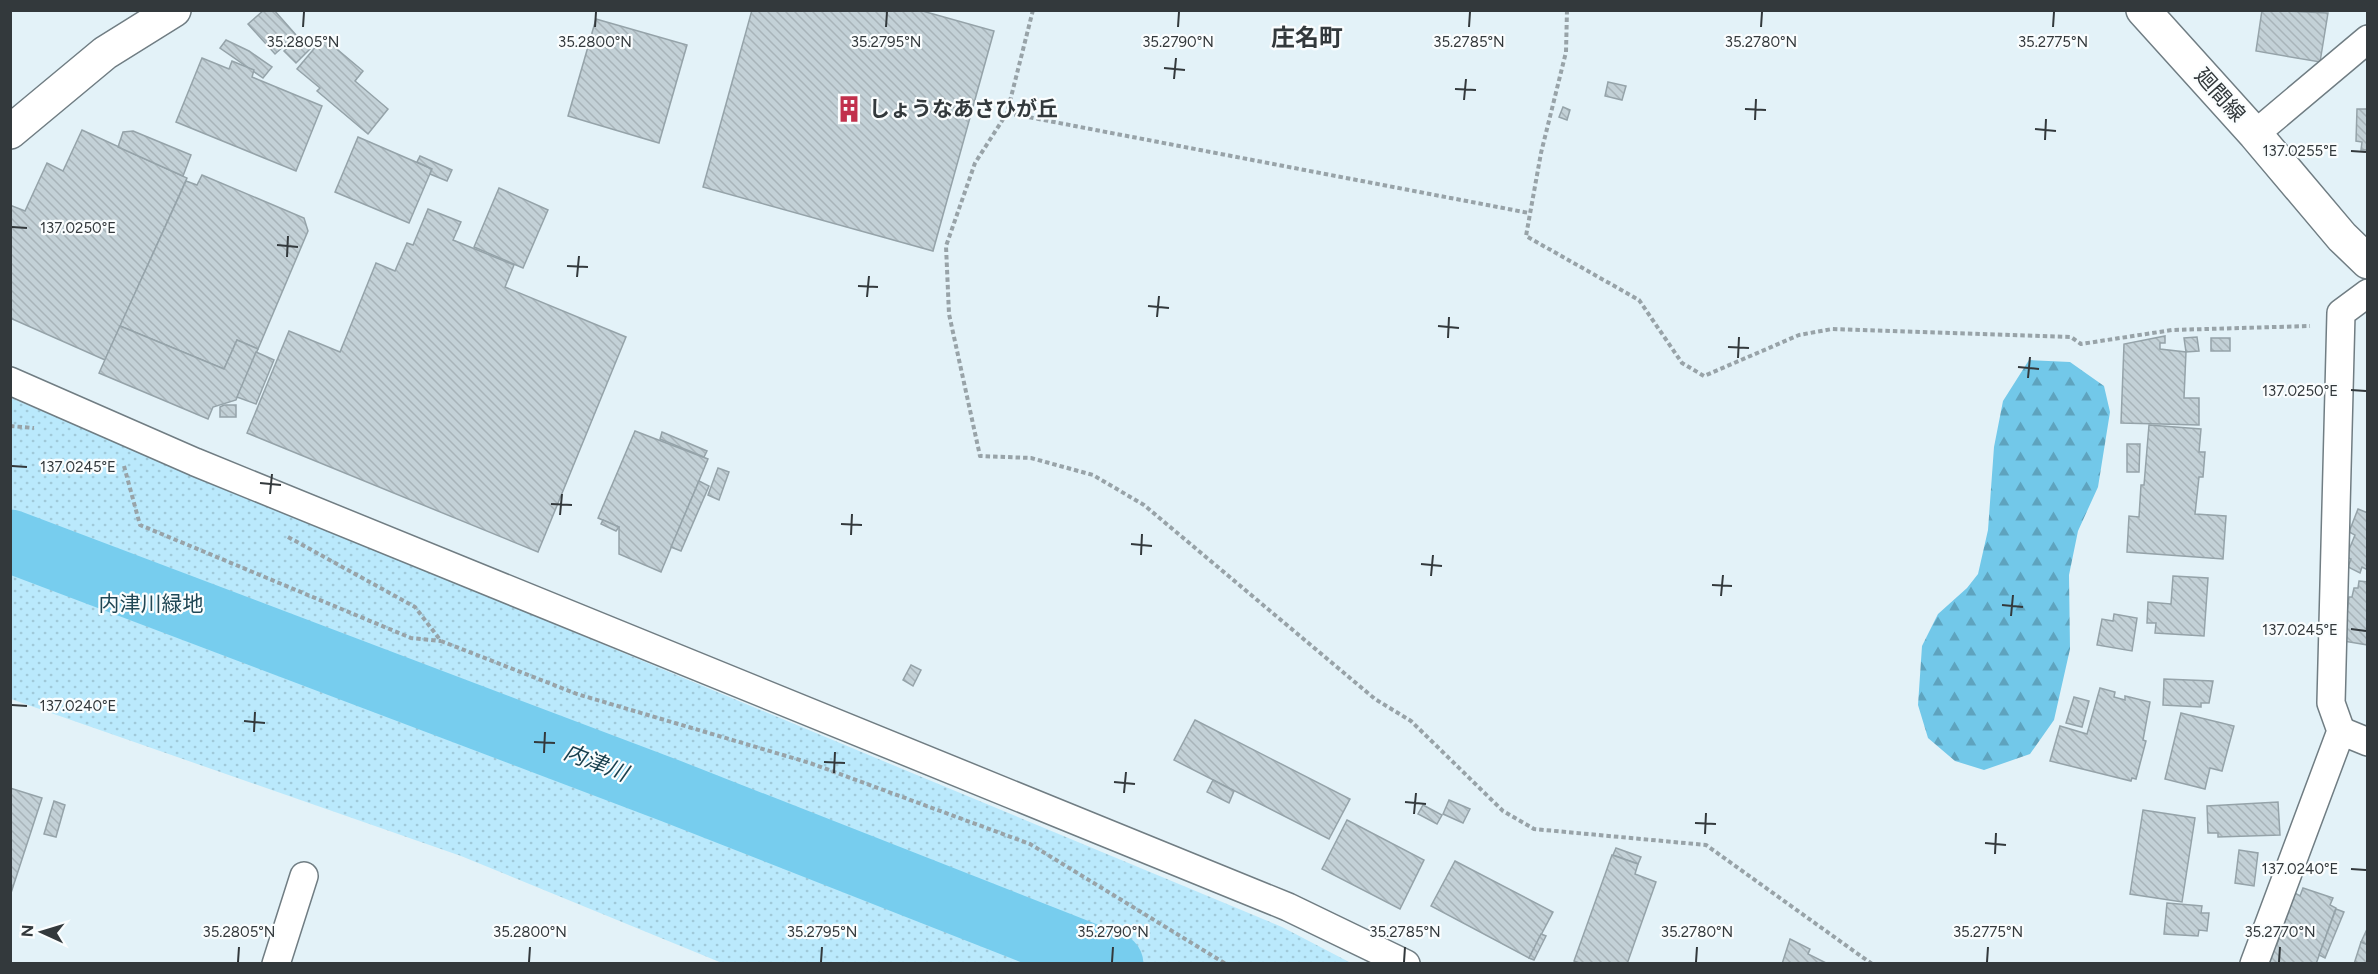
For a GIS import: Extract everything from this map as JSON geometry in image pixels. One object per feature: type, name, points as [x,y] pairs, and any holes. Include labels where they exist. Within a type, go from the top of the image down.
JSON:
[{"type":"street","points":[[10,132],[105,53],[174,10]]},
{"type":"street","name":"廻間線","points":[[2143,10],[2255,134],[2342,237],[2367,262]]},
{"type":"street","points":[[2255,134],[2367,39]]},
{"type":"street","points":[[2253,963],[2341,731],[2331,703],[2341,313],[2367,293]]},
{"type":"street","points":[[10,381],[195,462],[1288,907],[1406,963]]},
{"type":"street","points":[[2341,731],[2367,742]]},
{"type":"street","points":[[276,963],[304,876]]},
{"type":"path","points":[[1033,10],[1007,113],[975,163],[945,246],[950,314],[980,456],[1031,458],[1093,475],[1144,505],[1375,699],[1411,721],[1503,811],[1534,829],[1706,845],[1872,963]]},
{"type":"path","points":[[1567,10],[1566,52],[1529,213],[1526,236],[1639,300],[1682,363],[1704,376],[1799,334],[1832,329],[2071,337],[2081,344],[2172,330],[2341,326]]},
{"type":"path","points":[[1007,113],[1529,213]]},
{"type":"path","points":[[10,426],[42,431]]},
{"type":"path","points":[[122,459],[140,525],[411,638],[441,641],[577,694],[810,763],[1030,844],[1226,963]]},
{"type":"path","points":[[284,534],[415,607],[441,641]]},
{"type":"green space","points":[[2029,360],[2070,362],[2104,386],[2110,412],[2098,487],[2078,531],[2069,575],[2070,649],[2054,720],[2030,754],[1984,770],[1955,761],[1928,738],[1918,705],[1922,646],[1938,614],[1967,588],[1978,574],[1988,530],[1994,447],[2003,401]]},
{"type":"green space","name":"内津川緑地","points":[[11,398],[1282,927],[1351,963],[722,963],[461,856],[11,699]]},
{"type":"building","points":[[264,10],[274,10],[296,35],[275,54],[248,24]]},
{"type":"building","name":"しょうなあさひが丘","points":[[752,10],[919,10],[994,31],[933,251],[703,187]]},
{"type":"building","points":[[2262,10],[2328,13],[2320,62],[2256,51]]},
{"type":"building","points":[[596,19],[687,45],[659,143],[568,116]]},
{"type":"building","points":[[317,36],[325,42],[326,40],[363,71],[355,81],[388,109],[368,134],[317,91],[320,88],[297,69],[318,44],[314,40]]},
{"type":"building","points":[[299,37],[310,49],[296,63],[284,51]]},
{"type":"building","points":[[226,40],[249,51],[272,67],[263,78],[220,48]]},
{"type":"building","points":[[202,58],[229,69],[232,61],[254,70],[252,77],[322,106],[296,171],[176,122]]},
{"type":"building","points":[[1608,82],[1626,86],[1622,100],[1605,96]]},
{"type":"building","points":[[1563,107],[1570,110],[1567,120],[1559,117]]},
{"type":"building","points":[[2357,109],[2368,109],[2368,150],[2361,150],[2362,142],[2356,141]]},
{"type":"building","points":[[82,130],[187,178],[105,360],[10,318],[10,205],[25,211],[47,163],[63,171]]},
{"type":"building","points":[[133,131],[191,155],[183,176],[118,147],[123,132]]},
{"type":"building","points":[[358,137],[432,169],[409,223],[335,192]]},
{"type":"building","points":[[420,156],[452,170],[447,181],[430,174],[432,169],[417,162]]},
{"type":"building","points":[[202,175],[304,218],[308,231],[258,349],[237,340],[224,369],[120,326],[186,181],[197,185]]},
{"type":"building","points":[[499,188],[548,210],[523,268],[474,247]]},
{"type":"building","points":[[428,209],[461,222],[453,240],[514,265],[505,287],[626,337],[538,552],[247,433],[289,331],[340,352],[376,263],[395,271],[407,243],[413,245]]},
{"type":"building","points":[[120,326],[224,369],[237,340],[258,349],[236,400],[213,407],[208,419],[99,373]]},
{"type":"building","points":[[2165,336],[2165,343],[2160,343],[2160,349],[2186,352],[2184,398],[2199,398],[2199,425],[2121,423],[2124,344]]},
{"type":"building","points":[[2197,337],[2199,351],[2186,352],[2184,338]]},
{"type":"building","points":[[2211,338],[2230,338],[2230,351],[2211,351]]},
{"type":"building","points":[[256,352],[274,360],[256,404],[237,397]]},
{"type":"building","points":[[236,405],[236,417],[220,417],[220,407]]},
{"type":"building","points":[[2149,425],[2201,429],[2199,452],[2205,452],[2203,477],[2199,477],[2195,514],[2226,516],[2223,559],[2127,552],[2129,516],[2139,517]]},
{"type":"building","points":[[635,431],[708,459],[661,572],[619,554],[619,527],[598,518]]},
{"type":"building","points":[[662,432],[707,451],[704,457],[660,439]]},
{"type":"building","points":[[2127,444],[2140,444],[2139,472],[2127,472]]},
{"type":"building","points":[[718,468],[729,472],[719,500],[708,495]]},
{"type":"building","points":[[699,481],[709,486],[681,551],[671,547]]},
{"type":"building","points":[[2358,509],[2368,513],[2368,570],[2362,567],[2360,573],[2348,567],[2351,559],[2346,557],[2355,535],[2349,532]]},
{"type":"building","points":[[603,520],[619,527],[616,531],[601,524]]},
{"type":"building","points":[[2173,576],[2208,578],[2204,636],[2155,633],[2156,623],[2147,623],[2148,602],[2171,604]]},
{"type":"building","points":[[2359,581],[2368,582],[2368,645],[2343,641],[2349,597],[2352,597],[2354,588],[2358,588]]},
{"type":"building","points":[[2114,614],[2137,618],[2132,651],[2097,645],[2102,619],[2113,621]]},
{"type":"building","points":[[911,665],[921,670],[913,686],[903,680]]},
{"type":"building","points":[[2164,679],[2213,681],[2209,703],[2201,703],[2201,707],[2163,705]]},
{"type":"building","points":[[2100,688],[2115,692],[2114,697],[2125,700],[2125,696],[2150,702],[2143,740],[2146,741],[2136,779],[2132,778],[2131,781],[2050,761],[2060,726],[2087,734]]},
{"type":"building","points":[[2074,697],[2089,701],[2082,727],[2066,723]]},
{"type":"building","points":[[2181,713],[2234,726],[2222,771],[2210,768],[2205,789],[2165,779]]},
{"type":"building","points":[[1195,720],[1350,799],[1329,839],[1174,760]]},
{"type":"building","points":[[1213,780],[1234,791],[1229,803],[1207,792]]},
{"type":"building","points":[[10,788],[42,798],[10,896]]},
{"type":"building","points":[[1449,800],[1470,809],[1463,823],[1443,814]]},
{"type":"building","points":[[54,801],[65,805],[56,837],[44,834]]},
{"type":"building","points":[[2278,802],[2280,835],[2218,837],[2218,833],[2208,833],[2207,806]]},
{"type":"building","points":[[1423,805],[1442,815],[1437,824],[1418,814]]},
{"type":"building","points":[[2143,810],[2195,818],[2182,902],[2130,894]]},
{"type":"building","points":[[1347,820],[1424,860],[1400,909],[1322,869]]},
{"type":"building","points":[[1616,848],[1641,857],[1638,864],[1613,855]]},
{"type":"building","points":[[2239,850],[2258,853],[2254,886],[2235,883]]},
{"type":"building","points":[[1612,855],[1638,864],[1635,874],[1656,882],[1627,964],[1582,964],[1574,961]]},
{"type":"building","points":[[1455,861],[1553,912],[1529,958],[1431,906]]},
{"type":"building","points":[[2303,888],[2333,898],[2330,905],[2336,908],[2316,964],[2266,964],[2274,943],[2277,944],[2295,893],[2300,896]]},
{"type":"building","points":[[2167,903],[2202,906],[2201,913],[2209,913],[2207,931],[2199,930],[2198,936],[2164,934]]},
{"type":"building","points":[[2336,909],[2344,912],[2325,958],[2319,955]]},
{"type":"building","points":[[2368,927],[2368,945],[2361,942]]},
{"type":"building","points":[[1541,934],[1546,936],[1534,960],[1529,958]]},
{"type":"building","points":[[1790,939],[1810,949],[1808,954],[1828,964],[1782,964]]},
{"type":"building","points":[[2361,942],[2368,945],[2368,964],[2354,964]]},
{"type":"waterway","name":"内津川","points":[[10,541],[671,791],[1112,964]]},
{"type":"place","name":"しょうなあさひが丘","points":[[849,109]]},
{"type":"district","name":"庄名町","points":[[1307,38]]}]
